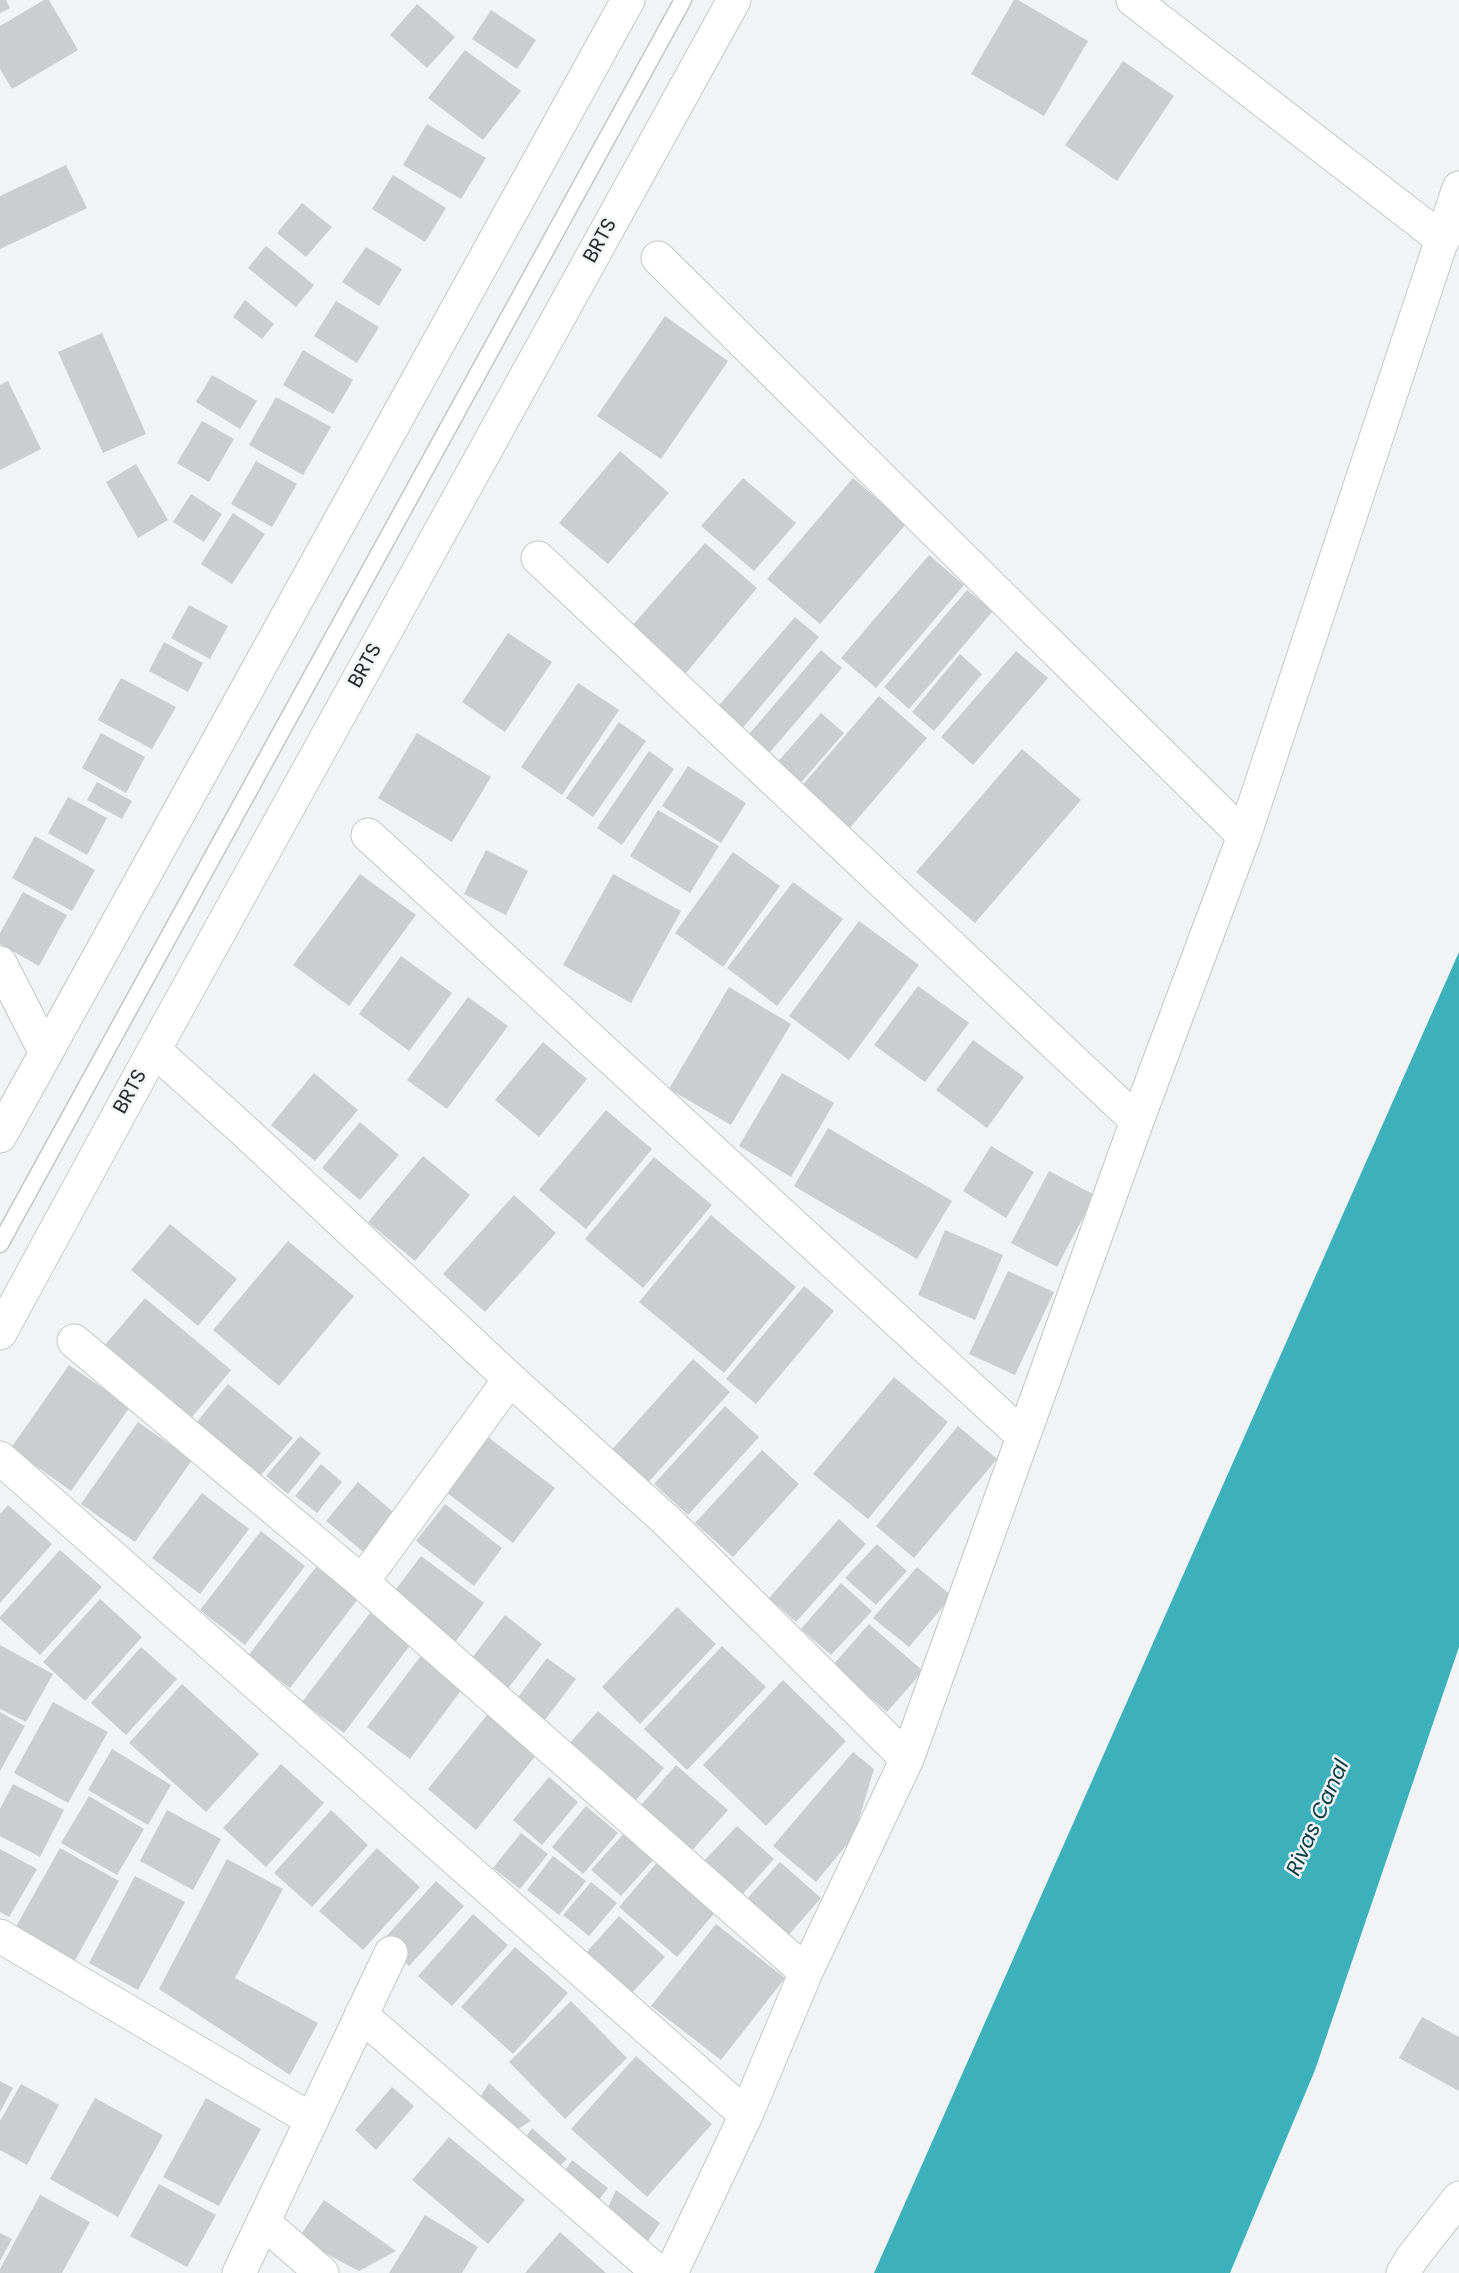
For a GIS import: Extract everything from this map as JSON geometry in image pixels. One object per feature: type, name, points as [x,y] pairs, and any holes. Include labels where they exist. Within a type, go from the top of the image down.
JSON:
[{"type":"street","points":[[0,1136],[628,0]]},
{"type":"street","name":"BRTS","points":[[0,1333],[735,0]]},
{"type":"street","points":[[1133,0],[1443,240]]},
{"type":"street","points":[[671,2273],[746,2115],[806,1972],[907,1759],[1137,1121],[1244,836],[1459,188]]},
{"type":"street","points":[[658,258],[1244,836]]},
{"type":"street","points":[[538,558],[1137,1121]]},
{"type":"street","points":[[368,835],[1023,1436]]},
{"type":"street","points":[[0,963],[46,1053]]},
{"type":"street","points":[[154,1050],[667,1521],[907,1759]]},
{"type":"street","points":[[74,1341],[362,1582],[806,1972]]},
{"type":"street","points":[[362,1582],[510,1379]]},
{"type":"street","points":[[0,1458],[746,2115]]},
{"type":"street","points":[[0,1935],[312,2120]]},
{"type":"street","points":[[239,2273],[391,1953]]},
{"type":"street","points":[[361,2015],[659,2273]]},
{"type":"street","points":[[1403,2273],[1459,2198]]},
{"type":"street","points":[[263,2222],[322,2273]]},
{"type":"lane","points":[[0,1244],[683,0]]},
{"type":"water","name":"Rivas Canal","points":[[1459,952],[1459,1647],[1315,2070],[1230,2273],[874,2273]]},
{"type":"building","points":[[0,0],[6,0],[10,8],[0,13]]},
{"type":"building","points":[[44,0],[49,0],[78,50],[12,89],[0,69],[0,26]]},
{"type":"building","points":[[1014,0],[1018,0],[1088,41],[1044,116],[971,74]]},
{"type":"building","points":[[417,4],[455,37],[427,68],[390,35]]},
{"type":"building","points":[[491,10],[536,40],[517,69],[472,39]]},
{"type":"building","points":[[465,50],[521,91],[483,140],[428,98]]},
{"type":"building","points":[[1123,61],[1174,96],[1117,181],[1065,145]]},
{"type":"building","points":[[427,124],[486,158],[461,199],[403,165]]},
{"type":"building","points":[[66,165],[87,208],[0,249],[0,196]]},
{"type":"building","points":[[393,175],[446,208],[425,242],[372,209]]},
{"type":"building","points":[[302,203],[332,227],[306,257],[277,233]]},
{"type":"building","points":[[266,246],[314,285],[296,307],[248,268]]},
{"type":"building","points":[[366,247],[402,269],[379,306],[342,282]]},
{"type":"building","points":[[245,300],[274,324],[262,339],[233,317]]},
{"type":"building","points":[[336,301],[379,327],[357,363],[314,336]]},
{"type":"building","points":[[665,316],[728,361],[661,459],[597,416]]},
{"type":"building","points":[[102,333],[146,434],[103,453],[58,352]]},
{"type":"building","points":[[303,350],[353,380],[333,414],[283,385]]},
{"type":"building","points":[[212,375],[257,401],[240,429],[196,402]]},
{"type":"building","points":[[8,381],[41,449],[0,470],[0,385]]},
{"type":"building","points":[[276,397],[331,427],[303,475],[249,445]]},
{"type":"building","points":[[202,421],[234,439],[209,482],[177,463]]},
{"type":"building","points":[[620,451],[669,493],[608,564],[559,523]]},
{"type":"building","points":[[256,461],[297,484],[272,527],[231,504]]},
{"type":"building","points":[[136,464],[168,520],[138,538],[106,482]]},
{"type":"building","points":[[743,478],[796,523],[754,571],[701,526]]},
{"type":"building","points":[[853,478],[906,524],[820,624],[767,579]]},
{"type":"building","points":[[191,494],[222,514],[204,542],[173,522]]},
{"type":"building","points":[[233,513],[265,534],[232,584],[201,564]]},
{"type":"building","points":[[705,543],[757,588],[686,673],[632,626]]},
{"type":"building","points":[[929,555],[964,585],[876,688],[841,658]]},
{"type":"building","points":[[967,590],[993,611],[909,709],[884,687]]},
{"type":"building","points":[[189,605],[228,626],[210,659],[171,638]]},
{"type":"building","points":[[795,617],[819,637],[735,737],[710,716]]},
{"type":"building","points":[[508,633],[552,662],[505,732],[462,702]]},
{"type":"building","points":[[164,642],[203,663],[188,692],[149,671]]},
{"type":"building","points":[[821,650],[842,668],[765,758],[744,740]]},
{"type":"building","points":[[1016,651],[1048,678],[973,765],[941,737]]},
{"type":"building","points":[[960,654],[982,674],[934,731],[912,712]]},
{"type":"building","points":[[121,678],[176,707],[152,749],[98,720]]},
{"type":"building","points":[[578,683],[619,710],[562,795],[521,767]]},
{"type":"building","points":[[879,696],[927,738],[848,830],[800,788]]},
{"type":"building","points":[[821,713],[844,733],[798,786],[774,766]]},
{"type":"building","points":[[619,722],[646,741],[593,817],[566,798]]},
{"type":"building","points":[[101,733],[145,757],[126,793],[82,768]]},
{"type":"building","points":[[417,733],[491,777],[452,842],[378,798]]},
{"type":"building","points":[[1022,749],[1081,800],[975,923],[916,872]]},
{"type":"building","points":[[649,751],[674,769],[622,845],[597,828]]},
{"type":"building","points":[[688,766],[746,803],[721,843],[662,806]]},
{"type":"building","points":[[97,782],[132,801],[122,819],[87,800]]},
{"type":"building","points":[[68,797],[107,818],[87,855],[48,833]]},
{"type":"building","points":[[658,810],[719,846],[690,893],[630,856]]},
{"type":"building","points":[[35,836],[95,870],[72,911],[12,878]]},
{"type":"building","points":[[486,850],[528,871],[506,915],[464,894]]},
{"type":"building","points":[[733,852],[780,886],[723,967],[675,933]]},
{"type":"building","points":[[360,874],[416,915],[349,1006],[293,965]]},
{"type":"building","points":[[613,874],[681,911],[631,1003],[563,965]]},
{"type":"building","points":[[793,882],[843,919],[777,1006],[727,968]]},
{"type":"building","points":[[23,892],[67,915],[39,966],[0,944],[0,933]]},
{"type":"building","points":[[859,921],[919,965],[849,1060],[789,1016]]},
{"type":"building","points":[[401,956],[452,993],[409,1051],[359,1014]]},
{"type":"building","points":[[918,986],[969,1023],[925,1082],[874,1045]]},
{"type":"building","points":[[729,987],[791,1024],[731,1125],[669,1089]]},
{"type":"building","points":[[468,997],[508,1026],[447,1109],[407,1080]]},
{"type":"building","points":[[973,1040],[1024,1077],[987,1128],[936,1090]]},
{"type":"building","points":[[543,1042],[587,1079],[539,1137],[495,1100]]},
{"type":"building","points":[[314,1073],[358,1110],[315,1161],[271,1125]]},
{"type":"building","points":[[782,1073],[834,1103],[791,1177],[739,1146]]},
{"type":"building","points":[[606,1110],[652,1149],[586,1229],[539,1190]]},
{"type":"building","points":[[360,1122],[399,1155],[360,1200],[322,1168]]},
{"type":"building","points":[[828,1128],[952,1201],[917,1259],[794,1186]]},
{"type":"building","points":[[991,1146],[1034,1172],[1006,1218],[963,1191]]},
{"type":"building","points":[[423,1156],[470,1195],[415,1261],[368,1222]]},
{"type":"building","points":[[654,1157],[712,1205],[643,1288],[585,1239]]},
{"type":"building","points":[[1049,1171],[1095,1195],[1057,1267],[1011,1243]]},
{"type":"building","points":[[514,1195],[556,1233],[485,1312],[443,1274]]},
{"type":"building","points":[[711,1215],[796,1287],[724,1373],[639,1302]]},
{"type":"building","points":[[170,1224],[237,1279],[198,1326],[131,1270]]},
{"type":"building","points":[[945,1230],[1003,1255],[975,1320],[918,1295]]},
{"type":"building","points":[[288,1241],[354,1296],[279,1386],[213,1330]]},
{"type":"building","points":[[1008,1271],[1054,1292],[1015,1375],[969,1354]]},
{"type":"building","points":[[804,1286],[834,1311],[756,1404],[726,1379]]},
{"type":"building","points":[[145,1298],[231,1370],[192,1417],[105,1345]]},
{"type":"building","points":[[693,1359],[730,1392],[644,1487],[608,1454]]},
{"type":"building","points":[[69,1365],[130,1407],[71,1491],[11,1448]]},
{"type":"building","points":[[894,1377],[948,1422],[868,1519],[813,1474]]},
{"type":"building","points":[[228,1384],[293,1438],[255,1482],[191,1429]]},
{"type":"building","points":[[725,1406],[759,1437],[688,1515],[654,1484]]},
{"type":"building","points":[[138,1422],[192,1460],[135,1542],[81,1504]]},
{"type":"building","points":[[958,1426],[997,1459],[914,1558],[876,1526]]},
{"type":"building","points":[[484,1434],[555,1488],[513,1543],[442,1489]]},
{"type":"building","points":[[300,1436],[321,1453],[288,1494],[266,1476]]},
{"type":"building","points":[[762,1450],[799,1484],[733,1557],[695,1523]]},
{"type":"building","points":[[321,1464],[342,1482],[317,1513],[295,1496]]},
{"type":"building","points":[[358,1482],[398,1516],[366,1554],[326,1521]]},
{"type":"building","points":[[202,1493],[249,1529],[200,1594],[152,1558]]},
{"type":"building","points":[[445,1504],[502,1548],[474,1586],[416,1541]]},
{"type":"building","points":[[8,1505],[52,1544],[0,1603],[0,1514]]},
{"type":"building","points":[[839,1519],[866,1544],[796,1622],[769,1598]]},
{"type":"building","points":[[261,1531],[305,1566],[245,1645],[200,1610]]},
{"type":"building","points":[[877,1544],[907,1571],[876,1605],[845,1578]]},
{"type":"building","points":[[60,1550],[102,1587],[40,1655],[0,1617]]},
{"type":"building","points":[[421,1556],[484,1603],[450,1649],[387,1601]]},
{"type":"building","points":[[316,1567],[358,1599],[290,1688],[248,1656]]},
{"type":"building","points":[[917,1567],[952,1596],[909,1647],[873,1618]]},
{"type":"building","points":[[841,1583],[872,1611],[831,1655],[801,1629]]},
{"type":"building","points":[[100,1599],[142,1637],[85,1701],[43,1662]]},
{"type":"building","points":[[677,1607],[716,1644],[640,1724],[602,1687]]},
{"type":"building","points":[[370,1613],[411,1644],[344,1733],[302,1702]]},
{"type":"building","points":[[505,1615],[542,1644],[503,1695],[465,1667]]},
{"type":"building","points":[[869,1624],[923,1671],[887,1712],[833,1665]]},
{"type":"building","points":[[0,1645],[53,1674],[26,1722],[0,1709]]},
{"type":"building","points":[[722,1646],[766,1687],[687,1770],[644,1729]]},
{"type":"building","points":[[141,1647],[177,1679],[126,1735],[91,1703]]},
{"type":"building","points":[[423,1653],[465,1685],[410,1759],[367,1727]]},
{"type":"building","points":[[547,1658],[576,1679],[541,1725],[513,1704]]},
{"type":"building","points":[[783,1680],[846,1741],[766,1826],[703,1765]]},
{"type":"building","points":[[182,1684],[259,1754],[206,1812],[129,1743]]},
{"type":"building","points":[[53,1702],[108,1732],[68,1803],[14,1773]]},
{"type":"building","points":[[598,1711],[664,1768],[634,1802],[568,1745]]},
{"type":"building","points":[[0,1712],[25,1726],[0,1771]]},
{"type":"building","points":[[487,1715],[537,1754],[476,1830],[428,1789]]},
{"type":"building","points":[[112,1749],[171,1785],[148,1825],[88,1790]]},
{"type":"building","points":[[853,1752],[874,1769],[854,1836],[816,1882],[773,1846]]},
{"type":"building","points":[[281,1764],[324,1803],[266,1867],[223,1828]]},
{"type":"building","points":[[676,1765],[728,1810],[688,1855],[636,1811]]},
{"type":"building","points":[[549,1777],[578,1802],[542,1845],[513,1820]]},
{"type":"building","points":[[13,1784],[64,1810],[40,1857],[0,1836],[0,1809]]},
{"type":"building","points":[[89,1796],[144,1829],[117,1875],[61,1843]]},
{"type":"building","points":[[586,1806],[618,1833],[583,1874],[552,1847]]},
{"type":"building","points":[[167,1810],[221,1839],[193,1890],[140,1861]]},
{"type":"building","points":[[331,1810],[368,1845],[312,1907],[274,1873]]},
{"type":"building","points":[[737,1826],[774,1859],[740,1897],[702,1863]]},
{"type":"building","points":[[627,1830],[656,1857],[621,1896],[591,1870]]},
{"type":"building","points":[[521,1833],[548,1854],[520,1889],[493,1868]]},
{"type":"building","points":[[60,1848],[119,1881],[74,1962],[14,1930]]},
{"type":"building","points":[[377,1848],[420,1887],[363,1950],[319,1911]]},
{"type":"building","points":[[0,1849],[37,1869],[9,1917],[0,1912]]},
{"type":"building","points":[[553,1856],[586,1881],[559,1915],[527,1890]]},
{"type":"building","points":[[227,1859],[283,1889],[235,1978],[318,2023],[290,2075],[159,1989]]},
{"type":"building","points":[[660,1859],[718,1909],[677,1957],[619,1907]]},
{"type":"building","points":[[780,1862],[821,1898],[786,1938],[745,1901]]},
{"type":"building","points":[[135,1876],[185,1902],[138,1990],[89,1963]]},
{"type":"building","points":[[436,1881],[464,1906],[409,1966],[382,1941]]},
{"type":"building","points":[[591,1882],[617,1903],[589,1936],[563,1915]]},
{"type":"building","points":[[473,1914],[508,1945],[452,2006],[418,1976]]},
{"type":"building","points":[[619,1916],[665,1957],[629,1996],[584,1955]]},
{"type":"building","points":[[716,1924],[785,1978],[721,2060],[651,2006]]},
{"type":"building","points":[[515,1947],[568,1993],[513,2054],[461,2007]]},
{"type":"building","points":[[571,2001],[627,2058],[565,2119],[509,2062]]},
{"type":"building","points":[[1422,2017],[1459,2037],[1459,2091],[1399,2058]]},
{"type":"building","points":[[636,2056],[712,2124],[647,2197],[571,2129]]},
{"type":"building","points":[[0,2081],[13,2088],[0,2112]]},
{"type":"building","points":[[489,2083],[531,2121],[513,2132],[476,2104]]},
{"type":"building","points":[[21,2084],[59,2105],[27,2165],[0,2150],[0,2121]]},
{"type":"building","points":[[392,2087],[414,2106],[376,2150],[355,2130]]},
{"type":"building","points":[[95,2098],[163,2135],[118,2217],[50,2179]]},
{"type":"building","points":[[206,2098],[261,2129],[219,2206],[163,2177]]},
{"type":"building","points":[[532,2128],[567,2159],[555,2171],[521,2144]]},
{"type":"building","points":[[449,2137],[525,2200],[488,2244],[412,2180]]},
{"type":"building","points":[[572,2160],[608,2188],[595,2205],[559,2180]]},
{"type":"building","points":[[159,2184],[216,2215],[187,2267],[130,2236]]},
{"type":"building","points":[[616,2190],[660,2223],[643,2248],[605,2214]]},
{"type":"building","points":[[40,2195],[90,2222],[62,2273],[0,2273],[0,2269]]},
{"type":"building","points":[[324,2200],[396,2251],[359,2271],[298,2239]]},
{"type":"building","points":[[425,2215],[478,2247],[462,2273],[389,2273]]},
{"type":"building","points":[[560,2232],[606,2273],[525,2273]]},
{"type":"building","points":[[0,2233],[12,2239],[0,2261]]}]
